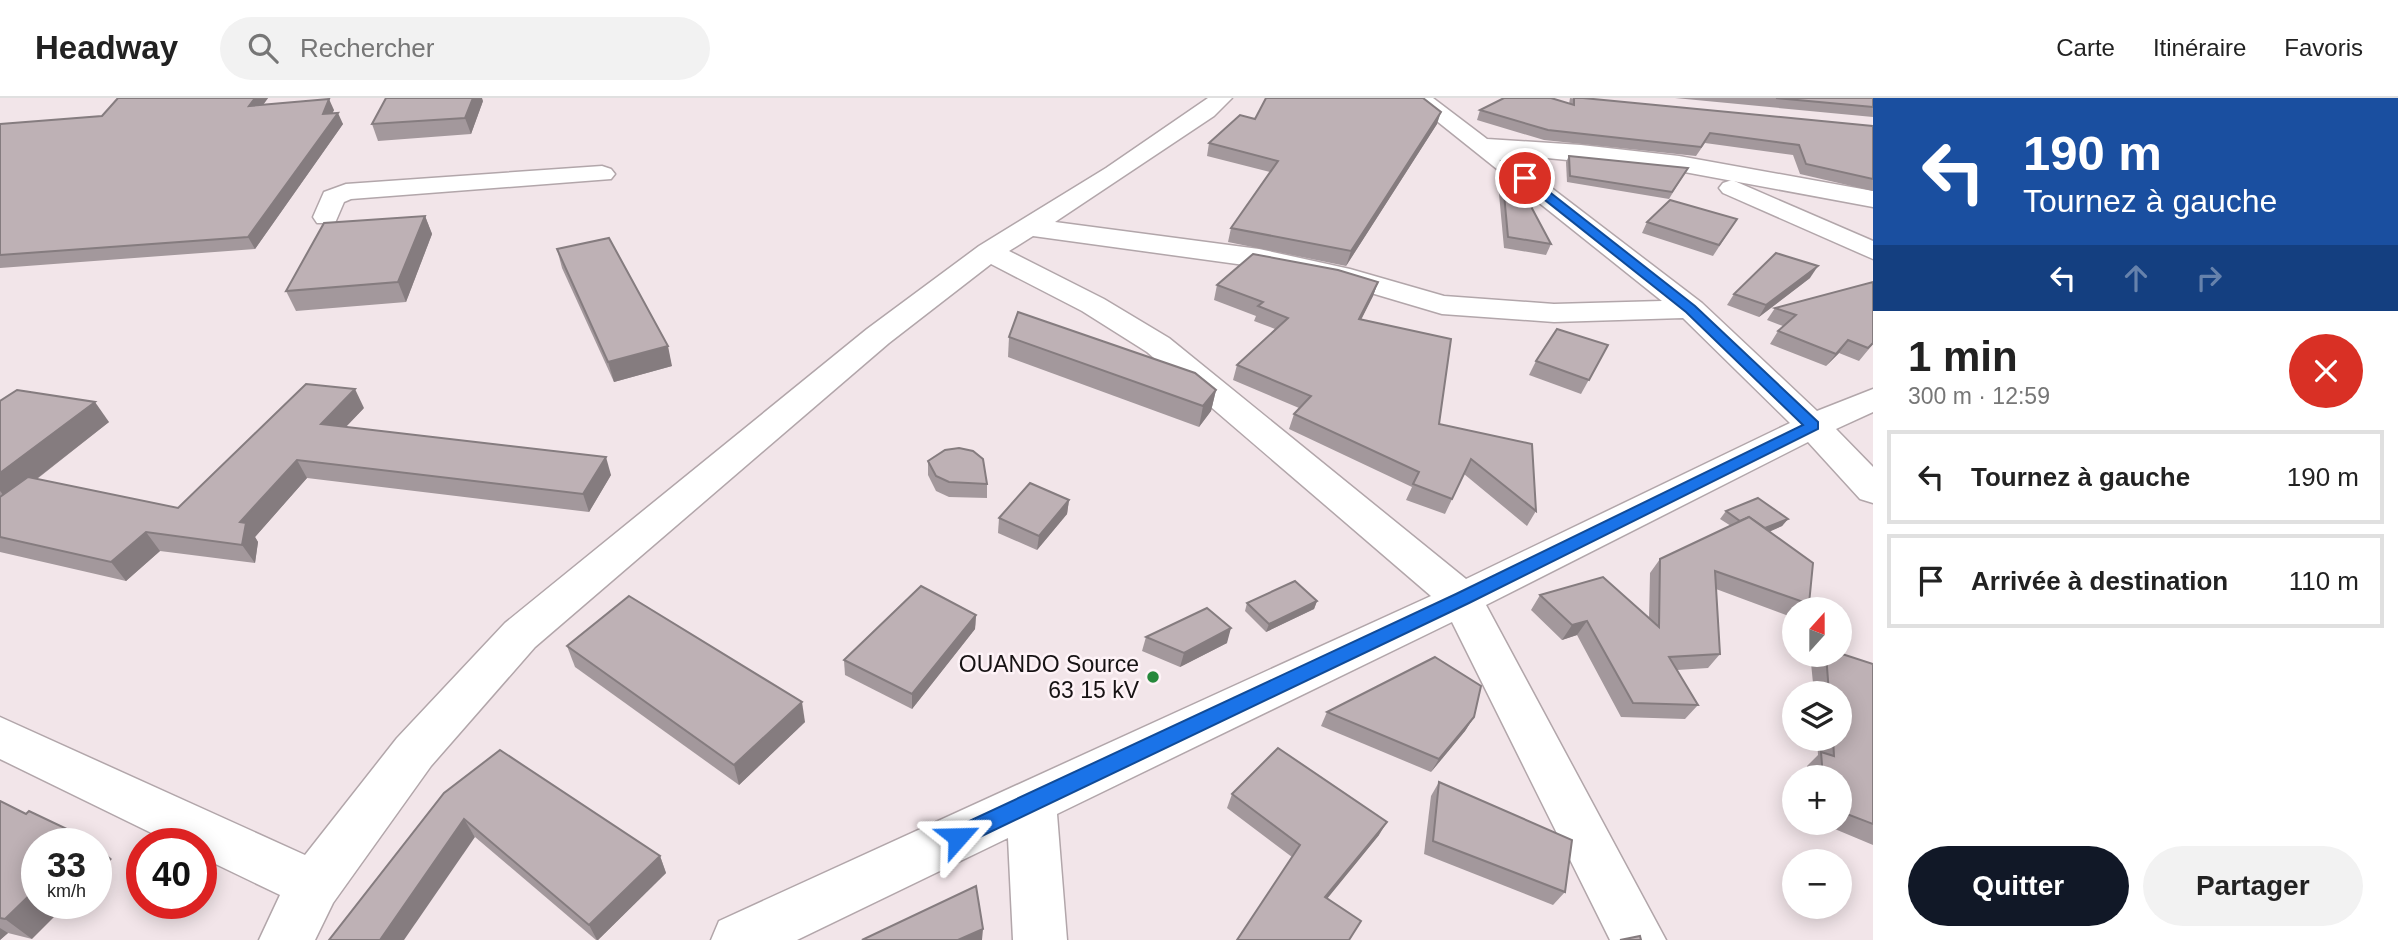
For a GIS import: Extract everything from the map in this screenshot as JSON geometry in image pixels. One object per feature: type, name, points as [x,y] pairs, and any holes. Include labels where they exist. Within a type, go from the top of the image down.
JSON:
[{"type":"street","points":[[286,940],[314,885],[414,752],[520,635],[877,335],[989,252],[1115,173],[1221,98]]},
{"type":"street","points":[[1419,98],[1691,309],[1812,426],[1873,490]]},
{"type":"street","points":[[1483,146],[1574,150],[1651,159],[1873,199]]},
{"type":"street","points":[[1651,159],[1702,176],[1873,251]]},
{"type":"street","points":[[326,217],[333,198],[346,192],[602,174]]},
{"type":"street","points":[[1027,227],[1259,258],[1340,275],[1443,305],[1555,313],[1691,309]]},
{"type":"street","points":[[989,252],[1093,305],[1158,345],[1462,599],[1639,940]]},
{"type":"street","points":[[738,940],[1462,599],[1812,426],[1873,399]]},
{"type":"street","points":[[0,737],[314,885]]},
{"type":"street","points":[[1031,803],[1040,940]]},
{"type":"building","points":[[118,98],[255,98],[249,106],[329,99],[323,114],[338,113],[248,237],[0,255],[0,124],[102,116]]},
{"type":"building","points":[[386,98],[473,98],[465,118],[372,124]]},
{"type":"building","points":[[1266,98],[1423,98],[1441,112],[1351,251],[1231,228],[1278,161],[1209,143],[1240,115],[1255,119]]},
{"type":"building","points":[[1504,98],[1551,98],[1574,105],[1574,98],[1583,98],[1873,126],[1873,179],[1806,164],[1799,145],[1710,133],[1701,147],[1548,130],[1480,110]]},
{"type":"building","points":[[1776,98],[1873,98],[1873,107]]},
{"type":"building","points":[[1569,156],[1688,168],[1672,192],[1570,176]]},
{"type":"building","points":[[1501,162],[1512,171],[1551,244],[1508,237]]},
{"type":"building","points":[[1670,200],[1737,219],[1719,245],[1647,222]]},
{"type":"building","points":[[425,216],[398,282],[286,291],[324,223]]},
{"type":"building","points":[[609,238],[668,346],[608,362],[557,249]]},
{"type":"building","points":[[1776,253],[1818,266],[1766,305],[1734,294]]},
{"type":"building","points":[[1253,254],[1338,270],[1378,282],[1359,319],[1451,339],[1439,424],[1532,444],[1536,511],[1471,459],[1452,499],[1413,484],[1419,472],[1294,414],[1311,396],[1237,365],[1288,318],[1258,306],[1263,302],[1217,285]]},
{"type":"building","points":[[1873,282],[1873,343],[1868,348],[1848,340],[1836,354],[1778,331],[1796,315],[1775,308]]},
{"type":"building","points":[[1018,312],[1195,373],[1216,390],[1203,406],[1009,337]]},
{"type":"building","points":[[1557,329],[1608,345],[1589,380],[1536,361]]},
{"type":"building","points":[[306,384],[355,389],[321,424],[606,457],[583,494],[297,460],[240,522],[246,523],[242,545],[146,532],[111,562],[0,537],[0,497],[28,477],[178,508]]},
{"type":"building","points":[[17,390],[95,402],[0,473],[0,401]]},
{"type":"building","points":[[959,448],[973,451],[983,459],[987,484],[949,482],[936,476],[928,461],[945,450]]},
{"type":"building","points":[[1030,483],[1069,500],[1039,536],[999,518]]},
{"type":"building","points":[[1758,498],[1788,519],[1765,528],[1749,517],[1740,521],[1726,511]]},
{"type":"building","points":[[1749,517],[1813,563],[1810,597],[1789,597],[1715,571],[1720,654],[1669,657],[1698,705],[1633,703],[1587,621],[1572,625],[1540,595],[1603,577],[1659,627],[1660,559]]},
{"type":"building","points":[[1295,581],[1317,601],[1269,624],[1247,603]]},
{"type":"building","points":[[921,586],[976,615],[912,694],[844,660]]},
{"type":"building","points":[[629,596],[802,702],[734,765],[567,646]]},
{"type":"building","points":[[1207,608],[1231,628],[1184,653],[1146,637]]},
{"type":"building","points":[[1435,657],[1481,686],[1474,717],[1439,759],[1327,712]]},
{"type":"building","points":[[1852,657],[1873,664],[1873,824],[1852,816],[1852,765],[1822,765],[1821,752],[1834,756],[1834,751],[1852,751],[1852,681],[1828,681],[1827,667],[1852,667]]},
{"type":"building","points":[[1278,748],[1387,822],[1325,897],[1361,921],[1349,940],[1237,940],[1300,845],[1232,794]]},
{"type":"building","points":[[500,750],[660,856],[589,925],[464,819],[380,940],[329,940],[444,793]]},
{"type":"building","points":[[1439,782],[1572,840],[1565,892],[1433,841]]},
{"type":"building","points":[[0,801],[65,828],[21,828],[21,904],[5,919],[0,918]]},
{"type":"building","points":[[976,886],[983,929],[958,940],[862,940]]},
{"type":"building","points":[[1640,936],[1641,940],[1620,940]]},
{"type":"place","name":"OUANDO Source 63 15 kV","points":[[1153,677]]},
{"type":"route","points":[[958,837],[1462,599],[1812,426],[1691,309],[1525,178]]}]
